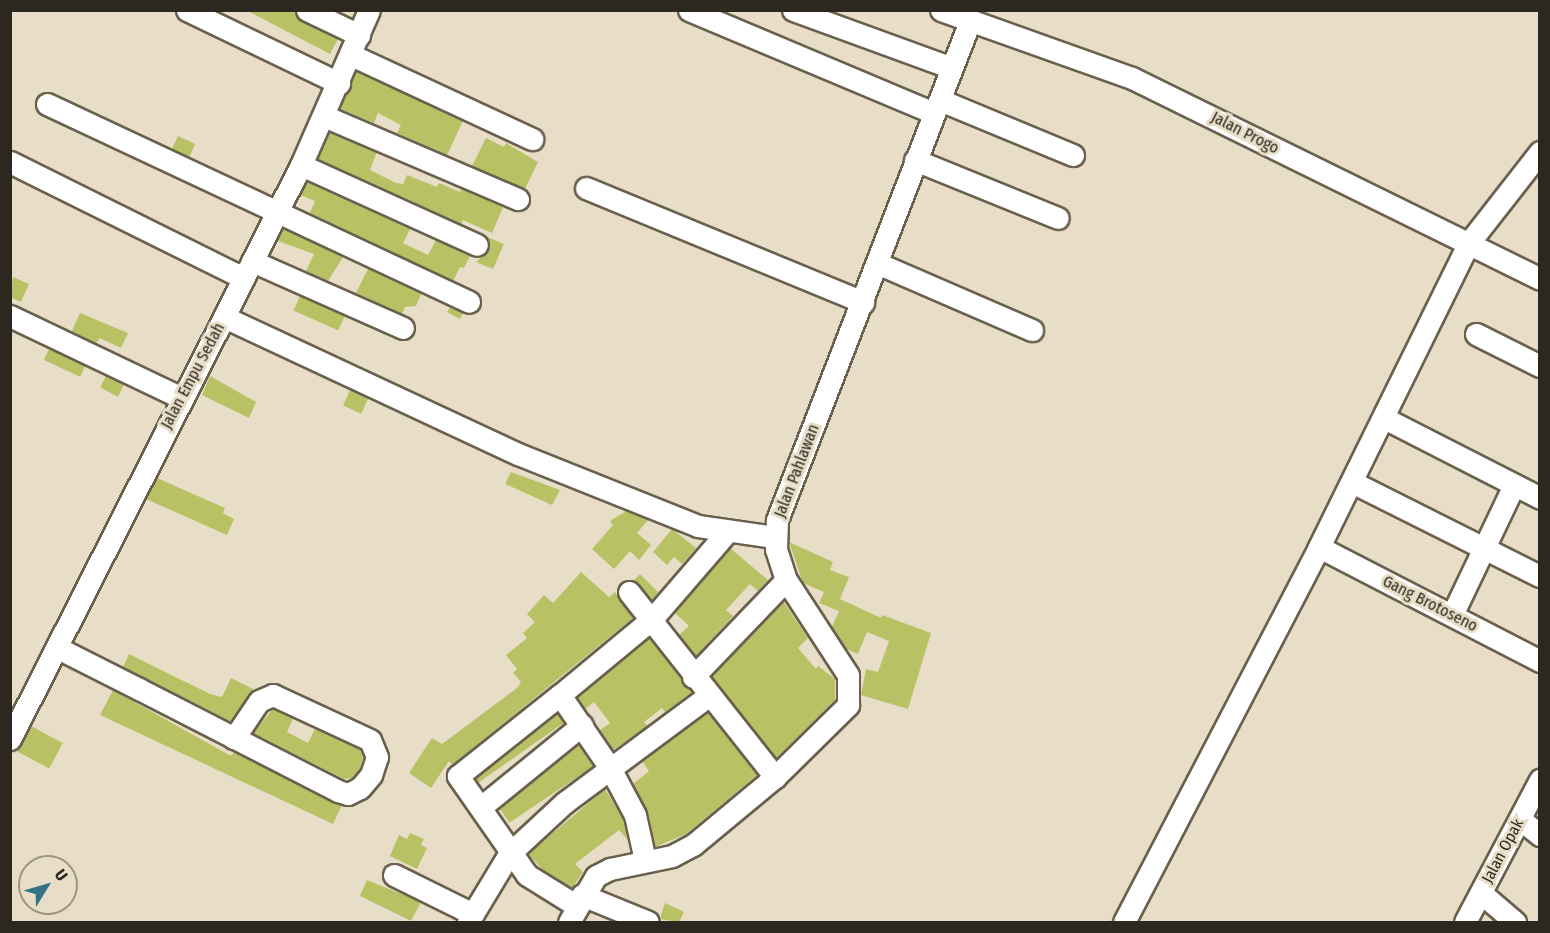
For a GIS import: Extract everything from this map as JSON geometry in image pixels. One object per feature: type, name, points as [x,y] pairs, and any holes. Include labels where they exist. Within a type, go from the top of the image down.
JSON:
[{"type":"street","points":[[187,10],[339,83]]},
{"type":"street","points":[[307,10],[358,35]]},
{"type":"street","name":"Jalan Empu Sedah","points":[[10,739],[58,648],[180,397],[301,165],[339,83],[369,10]]},
{"type":"street","points":[[689,10],[937,106],[1073,154]]},
{"type":"street","points":[[793,10],[952,69]]},
{"type":"street","name":"Jalan Progo","points":[[940,10],[1132,78],[1539,279]]},
{"type":"street","name":"Jalan Pahlawan","points":[[576,908],[604,871],[645,860],[672,856],[693,845],[775,777],[836,721],[848,705],[851,691],[848,675],[786,580],[774,537],[777,520],[970,21]]},
{"type":"street","points":[[351,55],[532,139]]},
{"type":"street","points":[[47,104],[276,215],[290,217],[469,302]]},
{"type":"street","points":[[324,116],[518,199]]},
{"type":"street","points":[[1124,922],[1352,482],[1468,244],[1539,152]]},
{"type":"street","points":[[915,160],[1058,218]]},
{"type":"street","points":[[10,162],[248,270],[403,328]]},
{"type":"street","points":[[301,165],[477,245]]},
{"type":"street","points":[[586,188],[863,302]]},
{"type":"street","points":[[877,263],[1032,330]]},
{"type":"street","points":[[10,316],[180,397]]},
{"type":"street","points":[[224,316],[518,454],[698,526],[774,537]]},
{"type":"street","points":[[1476,334],[1539,366]]},
{"type":"street","points":[[1384,418],[1539,498]]},
{"type":"street","points":[[1352,482],[1539,576]]},
{"type":"street","points":[[1452,615],[1486,549],[1514,485]]},
{"type":"street","points":[[648,922],[576,908],[527,875],[509,854],[459,775],[652,619],[727,532]]},
{"type":"street","name":"Gang Brotoseno","points":[[1319,547],[1539,662]]},
{"type":"street","points":[[693,677],[786,580]]},
{"type":"street","points":[[629,592],[652,619],[693,677],[775,777]]},
{"type":"street","points":[[58,648],[234,738],[348,794],[371,775],[377,757],[370,740],[273,694],[259,701],[234,738]]},
{"type":"street","points":[[560,695],[610,768],[635,816],[645,860]]},
{"type":"street","points":[[394,875],[471,918],[509,854],[564,802],[708,696]]},
{"type":"street","points":[[481,807],[582,725]]},
{"type":"street","name":"Jalan Opak","points":[[1465,922],[1539,780]]},
{"type":"street","points":[[1520,819],[1539,835]]},
{"type":"street","points":[[1481,893],[1515,922]]},
{"type":"building","points":[[246,10],[294,10],[301,21],[338,39],[330,54]]},
{"type":"building","points":[[356,71],[463,121],[447,155],[397,133],[401,125],[378,113],[374,123],[340,109]]},
{"type":"building","points":[[329,132],[377,152],[370,170],[396,183],[403,184],[407,175],[437,187],[439,183],[460,192],[462,189],[503,207],[492,233],[463,220],[461,224],[318,159]]},
{"type":"building","points":[[178,136],[195,144],[189,157],[172,149]]},
{"type":"building","points":[[486,138],[504,147],[506,143],[538,162],[525,189],[472,166]]},
{"type":"building","points":[[307,182],[410,229],[403,243],[428,255],[436,240],[470,256],[464,268],[460,267],[453,281],[310,213],[315,201],[300,195]]},
{"type":"building","points":[[284,229],[343,257],[328,281],[306,271],[314,254],[278,241]]},
{"type":"building","points":[[487,237],[504,244],[493,269],[476,262],[489,250]]},
{"type":"building","points":[[368,269],[421,294],[416,306],[405,307],[402,314],[356,293]]},
{"type":"building","points":[[13,277],[29,284],[21,302],[10,297]]},
{"type":"building","points":[[300,296],[345,316],[338,331],[293,311]]},
{"type":"building","points":[[450,307],[463,313],[460,319],[447,312]]},
{"type":"building","points":[[80,313],[128,333],[121,348],[100,338],[96,343],[72,331]]},
{"type":"building","points":[[49,349],[85,366],[80,377],[44,360]]},
{"type":"building","points":[[106,376],[124,385],[118,397],[100,388]]},
{"type":"building","points":[[210,376],[256,402],[249,418],[202,395]]},
{"type":"building","points":[[350,390],[368,398],[361,414],[343,406]]},
{"type":"building","points":[[511,472],[560,490],[552,505],[505,484]]},
{"type":"building","points":[[157,478],[225,508],[223,513],[234,519],[227,535],[146,499]]},
{"type":"building","points":[[626,511],[648,520],[637,533],[651,545],[639,560],[630,551],[614,569],[592,549],[613,525],[610,521]]},
{"type":"building","points":[[672,529],[696,548],[682,564],[674,557],[667,565],[653,552]]},
{"type":"building","points":[[789,542],[833,562],[830,570],[849,577],[840,599],[881,618],[882,615],[931,633],[908,709],[861,695],[866,669],[878,672],[889,641],[867,632],[858,654],[846,649],[832,627],[839,611],[819,603],[824,592],[803,583]]},
{"type":"building","points":[[730,548],[768,580],[758,591],[750,584],[726,610],[733,616],[696,656],[679,635],[689,626],[674,612]]},
{"type":"building","points":[[581,572],[609,597],[615,592],[633,618],[452,765],[449,761],[431,788],[409,773],[432,738],[442,744],[517,688],[521,682],[513,673],[517,669],[506,655],[527,638],[523,633],[535,622],[527,614],[544,595],[553,603]]},
{"type":"building","points":[[640,574],[658,592],[652,600],[634,580]]},
{"type":"building","points":[[783,601],[808,638],[798,648],[816,669],[818,666],[835,679],[835,700],[776,758],[712,676]]},
{"type":"building","points":[[649,638],[692,692],[665,712],[662,708],[644,722],[647,726],[613,750],[600,730],[610,723],[594,702],[585,709],[577,697]]},
{"type":"building","points":[[129,654],[210,694],[222,697],[231,678],[253,689],[230,721],[123,667]]},
{"type":"building","points":[[113,690],[231,756],[234,752],[342,805],[333,824],[100,715]]},
{"type":"building","points":[[273,709],[293,718],[287,732],[308,743],[315,729],[360,749],[363,757],[360,769],[352,778],[344,779],[253,733]]},
{"type":"building","points":[[708,712],[757,775],[686,834],[655,847],[647,812],[633,784],[649,771],[642,761]]},
{"type":"building","points":[[557,713],[564,723],[478,783],[471,773]]},
{"type":"building","points":[[31,726],[63,743],[49,769],[17,752]]},
{"type":"building","points":[[578,744],[593,766],[509,823],[494,800]]},
{"type":"building","points":[[605,789],[623,819],[628,840],[619,830],[575,864],[583,872],[572,888],[544,871],[528,854]]},
{"type":"building","points":[[410,833],[424,839],[421,845],[427,848],[417,869],[390,856],[399,835],[407,839]]},
{"type":"building","points":[[367,880],[421,902],[411,921],[360,896]]},
{"type":"building","points":[[665,903],[684,912],[679,922],[660,919]]}]
